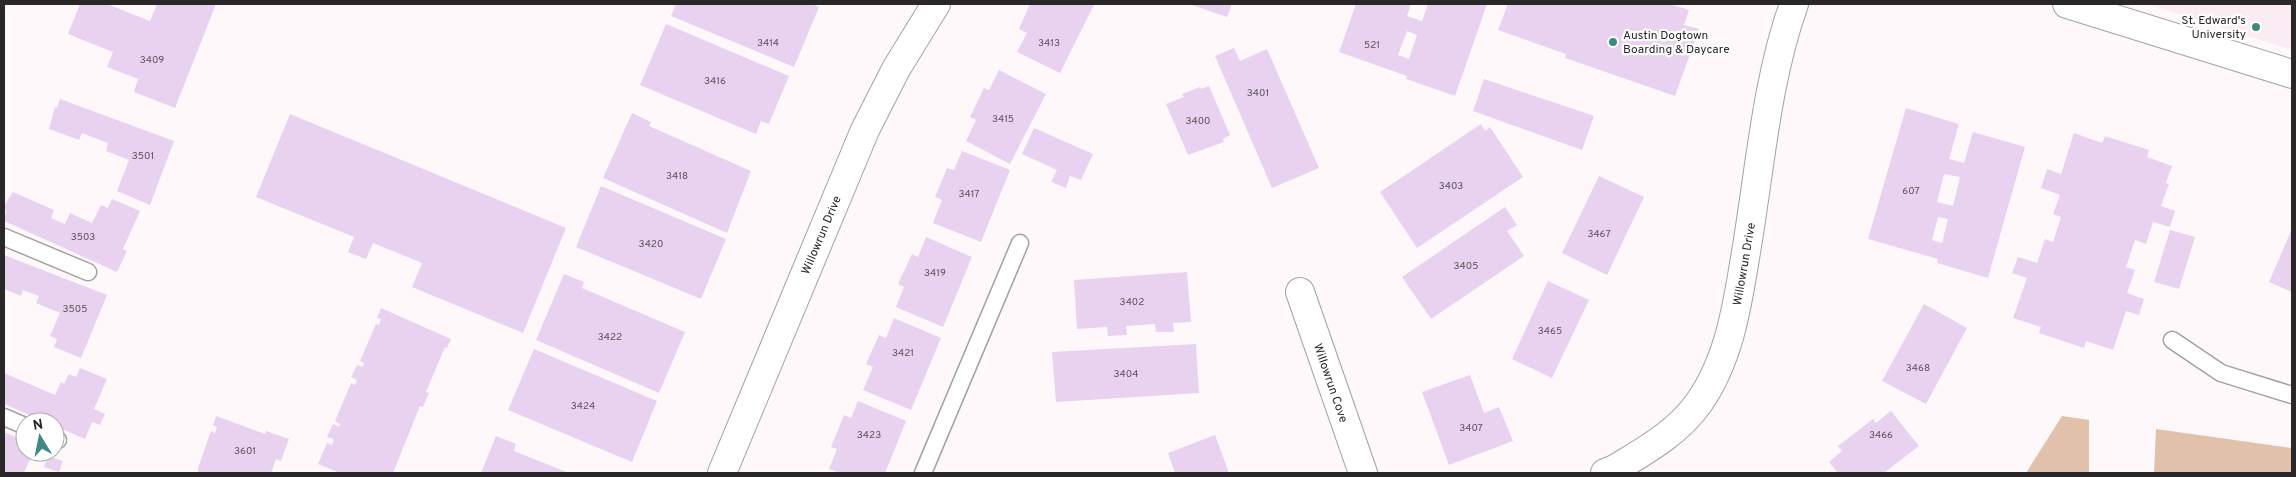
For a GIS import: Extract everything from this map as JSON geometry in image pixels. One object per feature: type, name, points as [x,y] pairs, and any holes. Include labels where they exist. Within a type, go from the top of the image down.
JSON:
[{"type":"street","name":"Willowrun Drive","points":[[722,473],[865,130],[896,69],[936,4]]},
{"type":"street","name":"Willowrun Drive","points":[[1605,473],[1615,469],[1673,432],[1698,404],[1729,341],[1738,300],[1769,108],[1785,28],[1794,4]]},
{"type":"street","points":[[2067,4],[2291,72]]},
{"type":"street","name":"Willowrun Cove","points":[[1300,292],[1363,473]]},
{"type":"lane","points":[[4,237],[88,272]]},
{"type":"lane","points":[[923,473],[1020,243]]},
{"type":"lane","points":[[2172,340],[2220,373],[2292,395]]},
{"type":"shaded area","name":"St. Edward's University","points":[[2148,4],[2292,4],[2292,50]]},
{"type":"shaded area","points":[[2062,416],[2089,420],[2089,473],[2026,473]]},
{"type":"shaded area","points":[[2156,429],[2292,448],[2292,473],[2154,473]]},
{"type":"building","points":[[80,4],[107,4],[150,21],[157,4],[216,4],[175,108],[134,92],[138,79],[107,67],[113,52],[68,34]]},
{"type":"building","points":[[676,4],[812,4],[819,7],[794,67],[671,16]]},
{"type":"building","points":[[1030,4],[1094,5],[1060,73],[1017,52],[1027,33],[1019,29]]},
{"type":"building","points":[[1189,4],[1232,4],[1227,17]]},
{"type":"building","points":[[1356,4],[1411,4],[1407,16],[1422,21],[1428,4],[1487,4],[1455,96],[1406,79],[1407,76],[1339,52]],"holes":[[[1407,31],[1417,35],[1409,59],[1398,55]]]},
{"type":"building","name":"Austin Dogtown Boarding & Daycare","points":[[1508,4],[1670,4],[1689,10],[1684,25],[1699,29],[1675,96],[1565,58],[1566,54],[1498,30]]},
{"type":"building","points":[[666,24],[789,76],[769,124],[761,121],[756,134],[640,85]]},
{"type":"building","points":[[1234,48],[1240,61],[1267,49],[1319,168],[1272,188],[1215,56]]},
{"type":"building","points":[[999,70],[1046,94],[1010,164],[966,141],[976,120],[970,117],[984,88],[989,90]]},
{"type":"building","points":[[1484,79],[1594,116],[1582,150],[1473,111]]},
{"type":"building","points":[[1209,86],[1230,135],[1223,139],[1224,142],[1188,155],[1166,104],[1184,97],[1182,94],[1200,87],[1201,89]]},
{"type":"building","points":[[60,99],[174,141],[150,205],[117,191],[129,160],[106,151],[108,143],[82,133],[79,140],[49,129],[55,107],[57,108]]},
{"type":"building","points":[[1906,108],[1959,124],[1949,159],[1964,163],[1973,132],[2025,147],[1988,278],[1937,263],[1938,259],[1868,239]],"holes":[[[1944,174],[1960,177],[1953,206],[1937,202]],[[1938,217],[1948,219],[1942,243],[1932,240]]]},
{"type":"building","points":[[632,113],[651,122],[649,126],[751,171],[727,233],[603,178]]},
{"type":"building","points":[[290,114],[566,228],[523,333],[412,287],[422,263],[373,243],[366,259],[348,252],[354,237],[256,197]]},
{"type":"building","points":[[1481,124],[1485,131],[1490,127],[1523,177],[1417,248],[1380,192]]},
{"type":"building","points":[[1034,128],[1093,154],[1081,180],[1070,176],[1066,188],[1051,182],[1057,170],[1022,154]]},
{"type":"building","points":[[2074,133],[2102,143],[2105,136],[2149,150],[2147,157],[2172,166],[2166,183],[2169,184],[2161,206],[2175,211],[2170,227],[2153,222],[2146,244],[2135,240],[2126,267],[2135,270],[2127,293],[2144,299],[2139,315],[2126,311],[2113,350],[2086,341],[2084,348],[2039,333],[2041,327],[2013,318],[2027,278],[2012,273],[2018,257],[2037,263],[2045,239],[2053,242],[2061,217],[2053,214],[2060,195],[2041,188],[2047,169],[2061,174]]},
{"type":"building","points":[[962,151],[1010,170],[981,242],[933,223],[942,200],[935,197],[947,168],[954,170]]},
{"type":"building","points":[[1599,176],[1644,197],[1607,275],[1562,253]]},
{"type":"building","points":[[601,186],[726,239],[701,299],[576,247]]},
{"type":"building","points":[[13,192],[54,210],[51,218],[65,224],[70,213],[92,223],[101,205],[108,208],[112,199],[140,211],[123,249],[127,251],[117,272],[4,221],[6,212],[4,206]]},
{"type":"building","points":[[1505,207],[1517,225],[1507,231],[1524,256],[1431,319],[1402,277]]},
{"type":"building","points":[[2170,230],[2195,237],[2179,289],[2154,282]]},
{"type":"building","points":[[2292,231],[2292,292],[2269,282]]},
{"type":"building","points":[[926,237],[972,257],[943,327],[896,307],[904,287],[898,284],[912,254],[918,257]]},
{"type":"building","points":[[4,255],[107,295],[81,358],[54,347],[57,339],[50,336],[60,313],[36,303],[39,296],[23,290],[21,296],[4,289]]},
{"type":"building","points":[[1187,272],[1191,322],[1173,323],[1174,332],[1156,332],[1155,324],[1126,326],[1127,335],[1108,336],[1107,327],[1077,329],[1074,280]]},
{"type":"building","points":[[564,274],[584,282],[582,288],[685,332],[659,393],[536,340]]},
{"type":"building","points":[[1548,281],[1589,300],[1552,378],[1512,359]]},
{"type":"building","points":[[1924,304],[1967,328],[1926,404],[1882,381]]},
{"type":"building","points":[[381,308],[451,339],[447,348],[445,347],[426,392],[429,393],[423,407],[420,406],[393,473],[340,473],[318,464],[327,443],[332,445],[334,439],[327,437],[333,424],[339,427],[340,424],[335,421],[351,383],[355,385],[357,380],[351,377],[357,365],[363,367],[364,363],[360,361],[376,324],[379,325],[381,319],[377,318]]},
{"type":"building","points":[[894,318],[941,338],[911,410],[863,390],[873,367],[866,364],[879,335],[886,338]]},
{"type":"building","points":[[1196,344],[1199,393],[1056,402],[1052,352]]},
{"type":"building","points":[[534,349],[657,401],[632,462],[508,410]]},
{"type":"building","points":[[80,368],[107,379],[94,409],[105,414],[100,425],[92,422],[85,439],[65,430],[65,412],[23,412],[4,404],[4,373],[55,395],[61,382],[64,384],[69,374],[76,377]]},
{"type":"building","points":[[1470,375],[1484,413],[1499,407],[1513,441],[1449,465],[1422,392]]},
{"type":"building","points":[[858,401],[906,421],[885,473],[840,473],[829,469],[837,449],[831,447],[844,415],[851,418]]},
{"type":"building","points":[[1891,411],[1919,446],[1884,473],[1838,473],[1829,462],[1842,451],[1838,446],[1873,419],[1876,423]]},
{"type":"building","points":[[216,416],[265,434],[266,431],[289,439],[281,461],[276,459],[271,473],[198,473],[211,431],[215,433],[217,427],[213,425]]},
{"type":"building","points":[[4,432],[15,437],[15,462],[29,462],[24,473],[4,473]]},
{"type":"building","points":[[1215,435],[1229,473],[1175,473],[1168,453]]},
{"type":"building","points":[[496,436],[516,444],[514,451],[569,473],[481,473]]},
{"type":"building","points":[[46,462],[63,462],[59,472],[44,467]]},
{"type":"place","name":"St. Edward's University","points":[[2256,27]]},
{"type":"place","name":"Austin Dogtown Boarding & Daycare","points":[[1613,42]]}]
